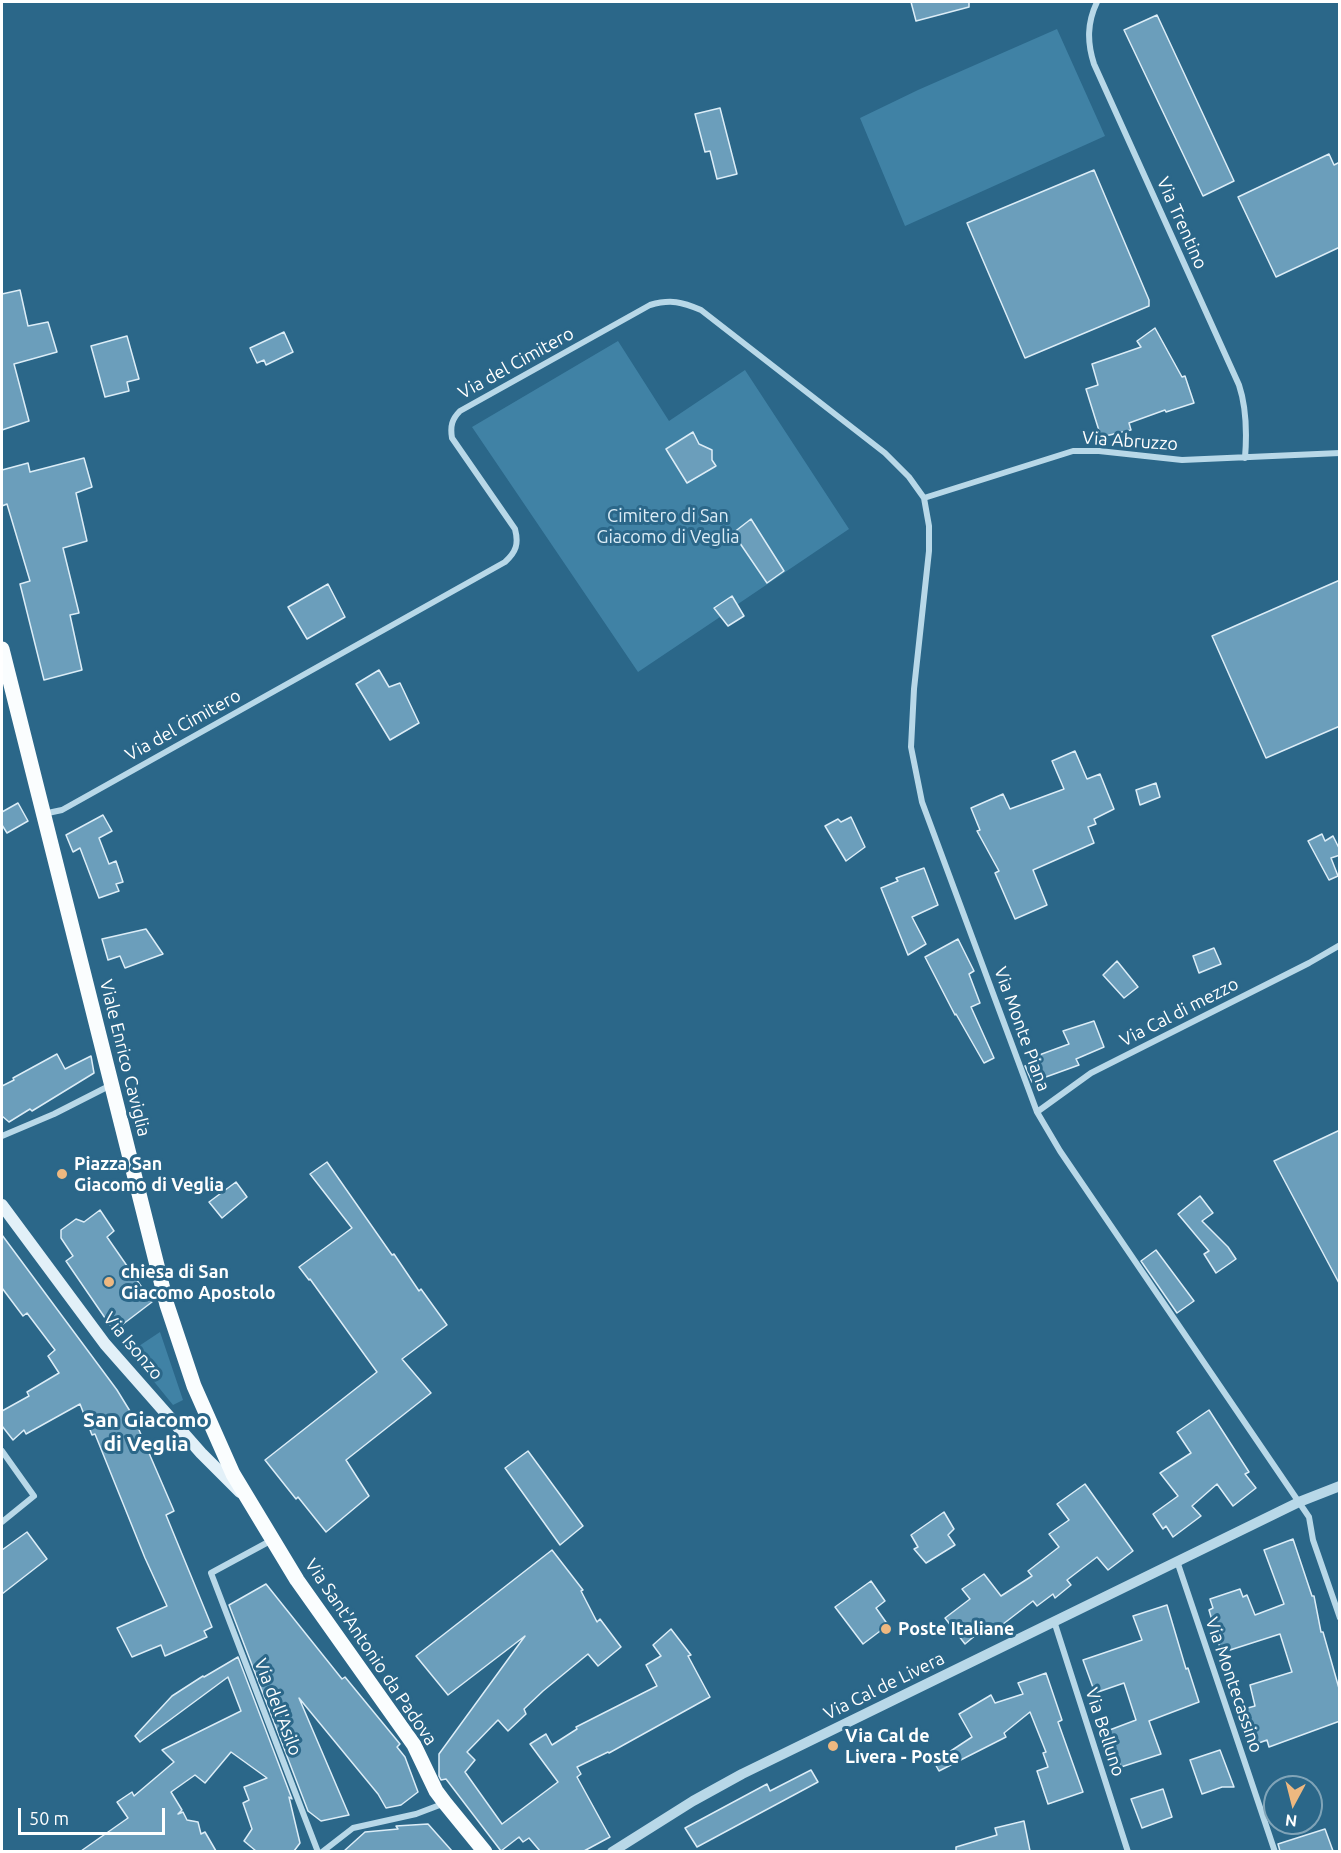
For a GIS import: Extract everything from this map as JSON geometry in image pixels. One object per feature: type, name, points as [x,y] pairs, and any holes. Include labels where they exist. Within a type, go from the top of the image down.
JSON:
[{"type":"main road","name":"Viale Enrico Caviglia","points":[[2,649],[6,691],[43,814],[159,1275],[194,1386],[221,1451],[248,1500]]},
{"type":"main road","name":"Via Isonzo","points":[[2,1205],[105,1344],[201,1453],[248,1500]]},
{"type":"main road","name":"Via Sant'Antonio da Padova","points":[[248,1500],[340,1643],[410,1739],[445,1803],[485,1851]]},
{"type":"street","name":"Via Trentino","points":[[1097,2],[1090,19],[1089,49],[1239,385],[1247,429],[1245,458]]},
{"type":"street","name":"Via del Cimitero","points":[[43,814],[62,810],[505,562],[514,554],[518,541],[515,529],[452,438],[453,418],[460,411],[650,305],[666,301],[684,303],[701,310],[885,453],[909,477],[924,498]]},
{"type":"street","name":"Via Abruzzo","points":[[924,498],[1074,451],[1099,451],[1175,460],[1340,453]]},
{"type":"street","name":"Via Monte Piana","points":[[924,498],[929,526],[929,551],[914,689],[911,747],[922,802],[1037,1112],[1060,1151],[1309,1517],[1313,1540],[1340,1618]]},
{"type":"street","name":"Via Cal di mezzo","points":[[1037,1112],[1091,1073],[1309,963],[1340,945]]},
{"type":"street","points":[[2,1136],[54,1114],[112,1085]]},
{"type":"street","points":[[2,1451],[34,1496],[2,1522]]},
{"type":"street","name":"Via Cal de Livera","points":[[612,1851],[742,1774],[1299,1502],[1340,1486]]},
{"type":"street","name":"Via dell'Asilo","points":[[272,1540],[211,1573],[320,1851]]},
{"type":"street","name":"Via Montecassino","points":[[1177,1561],[1275,1851]]},
{"type":"street","name":"Via Belluno","points":[[1054,1621],[1128,1851]]},
{"type":"street","points":[[320,1851],[353,1828],[416,1814],[445,1803]]},
{"type":"green space","points":[[1057,29],[1105,136],[905,226],[860,118]]},
{"type":"green space","name":"Cimitero di San Giacomo di Veglia","points":[[618,341],[669,421],[745,370],[849,529],[738,604],[744,616],[728,626],[720,617],[638,672],[472,427]]},
{"type":"green space","points":[[160,1332],[183,1400],[173,1405],[130,1352]]},
{"type":"building","points":[[911,2],[969,2],[969,7],[916,21]]},
{"type":"building","points":[[1157,15],[1234,181],[1203,196],[1124,30]]},
{"type":"building","points":[[720,108],[737,174],[717,179],[710,151],[705,152],[695,114]]},
{"type":"building","points":[[1329,154],[1334,165],[1340,162],[1340,247],[1276,277],[1238,197]]},
{"type":"building","points":[[1094,170],[1149,300],[1149,306],[1025,358],[967,223]]},
{"type":"building","points":[[20,290],[28,326],[48,322],[57,352],[14,364],[29,421],[2,430],[2,294]]},
{"type":"building","points":[[1155,328],[1182,377],[1185,376],[1194,403],[1166,412],[1165,410],[1129,423],[1131,430],[1101,437],[1086,389],[1098,385],[1092,364],[1141,347],[1137,341]]},
{"type":"building","points":[[284,332],[293,352],[266,365],[264,360],[257,363],[250,348]]},
{"type":"building","points":[[127,336],[139,379],[127,382],[129,391],[105,397],[91,346]]},
{"type":"building","points":[[693,432],[699,444],[712,450],[712,460],[716,466],[687,483],[666,449]]},
{"type":"building","points":[[84,458],[92,487],[76,493],[87,541],[63,548],[79,613],[70,615],[82,670],[44,680],[20,584],[30,581],[7,504],[2,506],[2,470],[28,463],[30,472]]},
{"type":"building","points":[[751,519],[784,571],[767,583],[733,533]]},
{"type":"building","points":[[1340,580],[1340,726],[1266,758],[1212,636]]},
{"type":"building","points":[[328,584],[345,617],[307,639],[288,607]]},
{"type":"building","points":[[732,596],[744,616],[728,626],[714,608]]},
{"type":"building","points":[[379,670],[389,687],[400,683],[419,723],[390,740],[356,684]]},
{"type":"building","points":[[1075,751],[1087,779],[1100,774],[1114,809],[1094,819],[1096,824],[1088,827],[1094,843],[1033,870],[1047,905],[1015,919],[995,873],[999,871],[977,831],[980,830],[971,808],[1003,794],[1010,809],[1064,789],[1052,761]]},
{"type":"building","points":[[1156,783],[1160,797],[1140,805],[1136,790]]},
{"type":"building","points":[[18,803],[28,821],[7,833],[2,825],[2,812]]},
{"type":"building","points":[[103,815],[112,831],[99,838],[109,864],[116,861],[123,882],[116,884],[119,891],[99,898],[80,848],[73,852],[66,835]]},
{"type":"building","points":[[851,817],[865,847],[846,861],[825,826],[838,819],[841,822]]},
{"type":"building","points":[[1322,834],[1325,841],[1333,836],[1340,850],[1340,855],[1331,858],[1338,876],[1329,880],[1308,841]]},
{"type":"building","points":[[924,868],[938,905],[912,917],[926,944],[908,955],[881,888],[898,881],[896,878]]},
{"type":"building","points":[[146,929],[163,954],[125,968],[120,956],[108,960],[102,939]]},
{"type":"building","points":[[958,939],[974,971],[969,974],[980,1003],[971,1007],[994,1058],[984,1063],[955,1015],[925,957]]},
{"type":"building","points":[[1214,948],[1221,964],[1199,973],[1193,956]]},
{"type":"building","points":[[1117,961],[1138,987],[1124,998],[1103,975]]},
{"type":"building","points":[[1094,1021],[1104,1047],[1076,1059],[1079,1065],[1032,1082],[1025,1066],[1033,1063],[1031,1058],[1069,1044],[1063,1031]]},
{"type":"building","points":[[57,1054],[65,1069],[91,1056],[94,1073],[32,1111],[30,1109],[9,1122],[2,1116],[2,1086]]},
{"type":"building","points":[[1340,1130],[1340,1285],[1274,1161]]},
{"type":"building","points":[[327,1162],[392,1255],[394,1254],[419,1291],[421,1289],[447,1325],[402,1359],[431,1393],[346,1460],[369,1496],[326,1532],[265,1460],[377,1372],[299,1267],[352,1228],[310,1174]]},
{"type":"building","points":[[236,1182],[247,1197],[222,1218],[209,1202]]},
{"type":"building","points":[[1200,1196],[1213,1213],[1202,1221],[1228,1247],[1236,1259],[1216,1273],[1204,1254],[1209,1251],[1178,1214]]},
{"type":"building","name":"chiesa di San Giacomo Apostolo","points":[[100,1210],[114,1231],[107,1237],[152,1302],[114,1331],[66,1261],[73,1256],[61,1238],[61,1230],[76,1219],[84,1222]]},
{"type":"building","points":[[2,1235],[117,1390],[133,1416],[174,1511],[166,1515],[212,1627],[204,1631],[207,1637],[165,1656],[161,1645],[132,1657],[117,1628],[167,1606],[95,1434],[92,1435],[80,1404],[26,1434],[24,1430],[13,1440],[2,1426],[2,1411],[29,1396],[27,1392],[59,1373],[48,1356],[55,1350],[27,1313],[23,1316],[2,1288]]},
{"type":"building","points":[[1156,1250],[1194,1301],[1177,1313],[1141,1261]]},
{"type":"building","points":[[1209,1410],[1249,1472],[1245,1474],[1256,1488],[1233,1506],[1217,1484],[1192,1506],[1201,1516],[1173,1537],[1166,1526],[1163,1529],[1153,1514],[1178,1496],[1160,1473],[1191,1453],[1177,1432]]},
{"type":"building","points":[[528,1451],[583,1526],[560,1545],[505,1468]]},
{"type":"building","points":[[1085,1484],[1133,1551],[1108,1570],[1097,1557],[1067,1580],[1071,1585],[1055,1598],[1053,1594],[1037,1606],[1033,1601],[994,1631],[989,1624],[965,1644],[945,1618],[970,1599],[962,1589],[984,1574],[1001,1596],[1032,1576],[1028,1571],[1059,1547],[1049,1534],[1069,1520],[1057,1504]]},
{"type":"building","points":[[944,1512],[954,1529],[948,1535],[955,1545],[926,1563],[914,1549],[918,1547],[911,1535]]},
{"type":"building","points":[[27,1532],[47,1559],[2,1594],[2,1550]]},
{"type":"building","points":[[1293,1539],[1312,1596],[1314,1596],[1321,1632],[1323,1632],[1340,1692],[1340,1721],[1269,1747],[1267,1740],[1256,1744],[1244,1709],[1255,1706],[1250,1685],[1292,1672],[1280,1634],[1230,1650],[1229,1646],[1220,1648],[1209,1610],[1213,1608],[1210,1599],[1240,1589],[1243,1597],[1247,1595],[1255,1615],[1284,1604],[1264,1550]]},
{"type":"building","points":[[552,1550],[583,1590],[581,1591],[597,1622],[600,1619],[621,1647],[598,1666],[588,1654],[524,1709],[526,1714],[508,1731],[498,1720],[467,1752],[475,1760],[465,1772],[502,1824],[558,1782],[530,1744],[546,1734],[552,1745],[577,1729],[576,1727],[657,1686],[646,1665],[661,1656],[653,1645],[671,1629],[691,1655],[688,1656],[710,1697],[609,1753],[577,1767],[581,1774],[577,1777],[610,1837],[584,1851],[540,1851],[529,1838],[523,1842],[519,1837],[501,1851],[446,1779],[441,1780],[439,1754],[525,1636],[448,1695],[416,1656]]},
{"type":"building","points":[[871,1581],[885,1601],[876,1608],[888,1625],[863,1644],[835,1607]]},
{"type":"building","points":[[266,1584],[342,1679],[345,1677],[400,1744],[397,1747],[405,1757],[418,1792],[401,1805],[386,1808],[378,1794],[299,1698],[349,1815],[321,1821],[308,1811],[229,1605]]},
{"type":"building","points":[[1167,1605],[1186,1669],[1188,1668],[1199,1702],[1149,1721],[1161,1754],[1121,1767],[1107,1731],[1136,1720],[1124,1683],[1095,1693],[1083,1660],[1142,1640],[1133,1616]]},
{"type":"building","points":[[238,1657],[292,1799],[289,1797],[300,1843],[294,1851],[256,1851],[244,1841],[252,1829],[243,1803],[249,1800],[244,1787],[267,1778],[231,1752],[205,1783],[195,1775],[171,1792],[182,1810],[178,1814],[183,1812],[187,1820],[198,1822],[201,1834],[205,1832],[216,1851],[81,1851],[128,1818],[117,1802],[132,1792],[134,1796],[174,1762],[162,1750],[241,1711],[228,1677],[140,1742],[135,1736],[172,1696]]},
{"type":"building","points":[[1046,1673],[1062,1720],[1058,1722],[1083,1792],[1048,1804],[1037,1771],[1048,1767],[1043,1753],[1046,1752],[1030,1712],[1004,1733],[1006,1737],[939,1771],[934,1762],[972,1737],[959,1714],[991,1695],[995,1703],[1023,1694],[1018,1683]]},
{"type":"building","points":[[1220,1750],[1234,1787],[1222,1787],[1202,1794],[1190,1760]]},
{"type":"building","points":[[811,1770],[818,1782],[697,1847],[685,1828],[767,1784],[770,1791]]},
{"type":"building","points":[[1163,1789],[1172,1817],[1142,1828],[1131,1799]]},
{"type":"building","points":[[1024,1821],[1030,1851],[956,1851],[956,1847],[997,1835],[995,1828]]},
{"type":"building","points":[[428,1824],[452,1851],[344,1851],[365,1832],[398,1829],[396,1826]]},
{"type":"building","points":[[1325,1829],[1333,1851],[1280,1851],[1278,1844],[1306,1835],[1323,1835]]},
{"type":"place","name":"Piazza San Giacomo di Veglia","points":[[62,1174]]},
{"type":"place","name":"chiesa di San Giacomo Apostolo","points":[[109,1282]]},
{"type":"place","name":"Poste Italiane","points":[[886,1629]]},
{"type":"place","name":"Via Cal de Livera - Poste","points":[[833,1746]]},
{"type":"district","name":"San Giacomo di Veglia","points":[[146,1432]]}]
